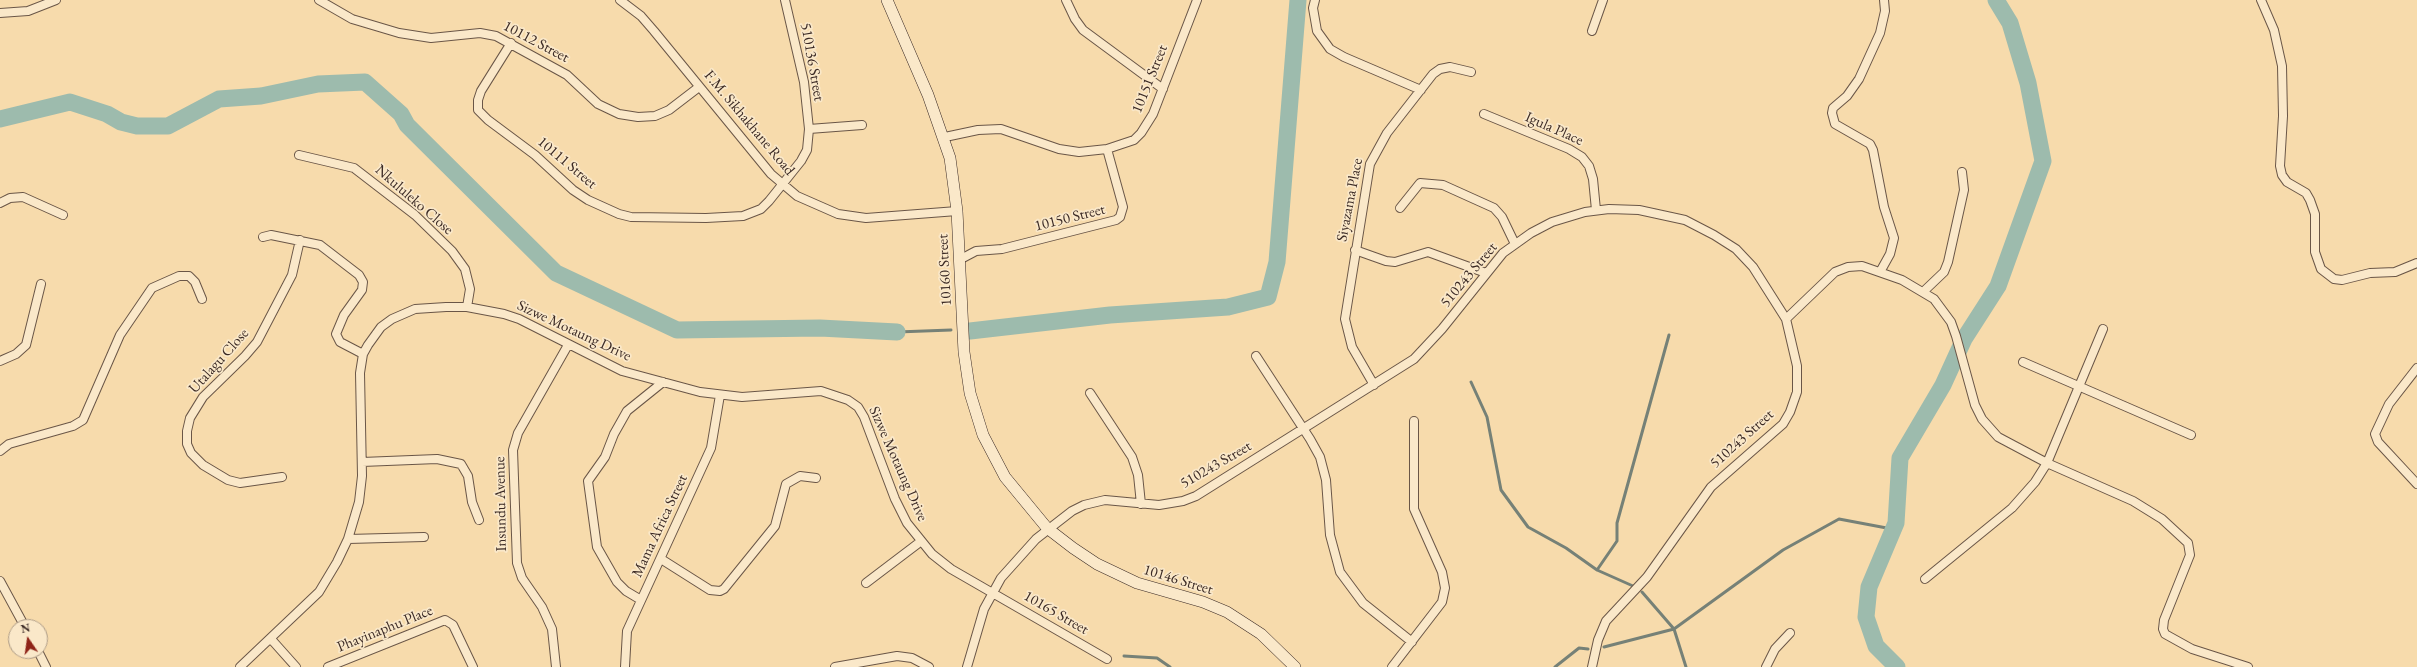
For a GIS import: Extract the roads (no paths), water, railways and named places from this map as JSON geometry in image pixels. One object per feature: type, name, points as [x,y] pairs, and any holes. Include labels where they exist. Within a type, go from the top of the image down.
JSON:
[{"type":"street","points":[[0,13],[28,12],[56,0]]},
{"type":"street","name":"10112 Street","points":[[319,0],[352,19],[399,33],[431,38],[488,34],[511,44],[574,79],[598,104],[618,114],[638,117],[655,116],[669,110],[700,87]]},
{"type":"street","name":"F.M. Sikhakhane Road","points":[[620,0],[646,21],[782,185],[811,204],[850,216],[885,217],[957,211]]},
{"type":"street","name":"510136 Street","points":[[782,185],[805,156],[809,129],[802,66],[785,0]]},
{"type":"street","name":"10160 Street","points":[[887,0],[945,137],[952,170],[957,211],[966,371],[976,415],[1005,477],[1047,528]]},
{"type":"street","points":[[1066,0],[1075,19],[1083,30],[1163,89]]},
{"type":"street","name":"10151 Street","points":[[945,137],[978,130],[1001,129],[1068,151],[1091,152],[1107,149],[1134,140],[1141,133],[1153,114],[1197,0]]},
{"type":"street","points":[[1315,0],[1313,8],[1317,31],[1330,49],[1344,57],[1421,90]]},
{"type":"street","points":[[1592,31],[1603,0]]},
{"type":"street","points":[[1880,272],[1890,254],[1894,238],[1884,207],[1873,150],[1870,144],[1835,124],[1832,113],[1833,108],[1847,96],[1859,79],[1880,33],[1885,12],[1884,0]]},
{"type":"street","points":[[2261,0],[2276,36],[2282,66],[2283,116],[2280,166],[2282,175],[2287,182],[2306,193],[2310,200],[2315,214],[2315,252],[2321,269],[2334,279],[2342,280],[2370,273],[2394,272],[2417,263]]},
{"type":"street","name":"10111 Street","points":[[511,44],[481,91],[478,100],[478,110],[488,120],[535,155],[568,186],[588,200],[618,214],[631,217],[733,217],[754,213],[761,209],[782,185]]},
{"type":"street","name":"Siyazama Place","points":[[1374,385],[1352,347],[1345,319],[1368,174],[1374,153],[1387,133],[1440,68],[1450,67],[1471,72]]},
{"type":"street","name":"Igula Place","points":[[1484,114],[1582,157],[1589,166],[1593,179],[1596,210]]},
{"type":"street","points":[[809,129],[862,125]]},
{"type":"street","name":"10150 Street","points":[[959,260],[976,251],[1002,249],[1116,220],[1120,217],[1123,207],[1107,149]]},
{"type":"street","name":"Nkululeko Close","points":[[299,155],[354,168],[415,214],[452,251],[465,269],[470,289],[467,307]]},
{"type":"street","points":[[1923,292],[1944,272],[1948,262],[1964,190],[1962,172]]},
{"type":"street","points":[[1400,208],[1420,183],[1443,185],[1494,208],[1502,217],[1515,244]]},
{"type":"street","points":[[0,203],[10,198],[23,197],[63,215]]},
{"type":"street","name":"510243 Street","points":[[967,667],[984,609],[992,592],[1010,565],[1047,528],[1072,511],[1095,502],[1117,500],[1141,504],[1171,504],[1196,496],[1404,366],[1426,348],[1486,273],[1515,244],[1552,222],[1596,210],[1625,208],[1656,212],[1685,220],[1714,235],[1736,249],[1754,267],[1786,319],[1798,366],[1797,392],[1790,412],[1773,434],[1720,478],[1698,502],[1647,577],[1606,621],[1598,640],[1592,667]]},
{"type":"street","points":[[263,237],[271,235],[300,240],[325,247],[362,279],[362,290],[344,315],[336,334],[340,342],[363,354]]},
{"type":"street","name":"Utalagu Close","points":[[282,477],[240,483],[228,480],[203,465],[191,453],[187,444],[187,431],[193,413],[203,397],[245,356],[257,342],[292,275],[300,240]]},
{"type":"street","points":[[1355,250],[1386,261],[1395,262],[1428,252],[1486,273]]},
{"type":"street","points":[[1786,319],[1835,272],[1848,267],[1862,266],[1902,280],[1934,299],[1951,322],[1975,405],[1982,419],[1998,437],[2047,463],[2133,501],[2162,520],[2188,543],[2190,555],[2164,620],[2163,629],[2165,634],[2192,649],[2248,667]]},
{"type":"street","points":[[0,451],[9,444],[74,426],[83,420],[120,335],[152,288],[179,276],[189,276],[195,282],[202,299]]},
{"type":"street","points":[[0,361],[16,354],[26,345],[41,284]]},
{"type":"street","name":"Sizwe Motaung Drive","points":[[240,667],[272,639],[320,592],[335,567],[348,539],[359,502],[362,462],[360,386],[363,354],[381,327],[404,313],[428,307],[467,307],[488,310],[519,319],[622,371],[720,395],[759,396],[821,391],[848,400],[858,407],[864,417],[895,499],[907,523],[920,542],[941,562],[992,592]]},
{"type":"street","points":[[1925,579],[2026,495],[2047,463],[2103,329]]},
{"type":"street","name":"Insundu Avenue","points":[[556,667],[552,629],[542,607],[522,578],[517,563],[513,450],[518,433],[568,345]]},
{"type":"street","points":[[1256,356],[1317,450],[1324,468],[1328,496],[1330,535],[1340,572],[1363,603],[1412,642]]},
{"type":"street","points":[[2023,362],[2191,435]]},
{"type":"street","points":[[2417,368],[2389,404],[2375,434],[2378,442],[2417,484]]},
{"type":"street","points":[[641,600],[626,591],[617,582],[597,547],[588,480],[605,457],[614,434],[627,411],[663,382]]},
{"type":"street","points":[[1090,393],[1134,461],[1138,475],[1141,504]]},
{"type":"street","name":"Mama Africa Street","points":[[626,667],[626,637],[641,600],[661,559],[710,448],[720,395]]},
{"type":"street","points":[[1392,667],[1442,602],[1445,588],[1442,572],[1414,509],[1414,421]]},
{"type":"street","points":[[362,462],[437,459],[461,464],[468,476],[472,502],[479,520]]},
{"type":"street","points":[[661,559],[710,590],[720,591],[724,589],[776,526],[786,484],[800,476],[816,478]]},
{"type":"street","name":"10146 Street","points":[[1047,528],[1073,548],[1112,572],[1137,583],[1203,602],[1227,612],[1261,634],[1295,667]]},
{"type":"street","points":[[348,539],[424,537]]},
{"type":"street","points":[[866,583],[920,542]]},
{"type":"street","points":[[0,581],[21,619]]},
{"type":"street","name":"10165 Street","points":[[992,592],[1107,659]]},
{"type":"street","name":"Phayinaphu Place","points":[[328,667],[445,620],[453,625],[473,667]]},
{"type":"street","points":[[1766,667],[1775,649],[1790,633]]},
{"type":"street","points":[[272,639],[296,667]]},
{"type":"street","points":[[835,667],[897,656],[912,658],[929,667]]},
{"type":"waterway","points":[[970,331],[1110,315],[1228,307],[1268,297],[1277,262],[1298,0]]},
{"type":"waterway","points":[[1897,667],[1876,646],[1866,617],[1869,587],[1896,523],[1900,458],[1943,385],[1964,339],[1998,286],[2043,161],[2028,83],[2010,23],[1996,0]]},
{"type":"waterway","points":[[0,119],[70,102],[107,114],[121,122],[137,126],[168,126],[219,99],[261,96],[318,84],[365,82],[401,114],[407,125],[556,273],[677,330],[820,328],[897,332]]},
{"type":"waterway","points":[[897,332],[951,330]]},
{"type":"waterway","points":[[1597,570],[1617,541],[1617,523],[1669,335]]},
{"type":"waterway","points":[[1471,382],[1487,417],[1501,490],[1528,527],[1566,548],[1597,570],[1633,586]]},
{"type":"waterway","points":[[1604,647],[1674,629],[1783,550],[1839,519],[1892,529]]},
{"type":"waterway","points":[[1642,592],[1674,629],[1686,667]]},
{"type":"waterway","points":[[1555,667],[1579,648],[1588,649]]},
{"type":"waterway","points":[[1124,656],[1157,658],[1170,667]]}]
